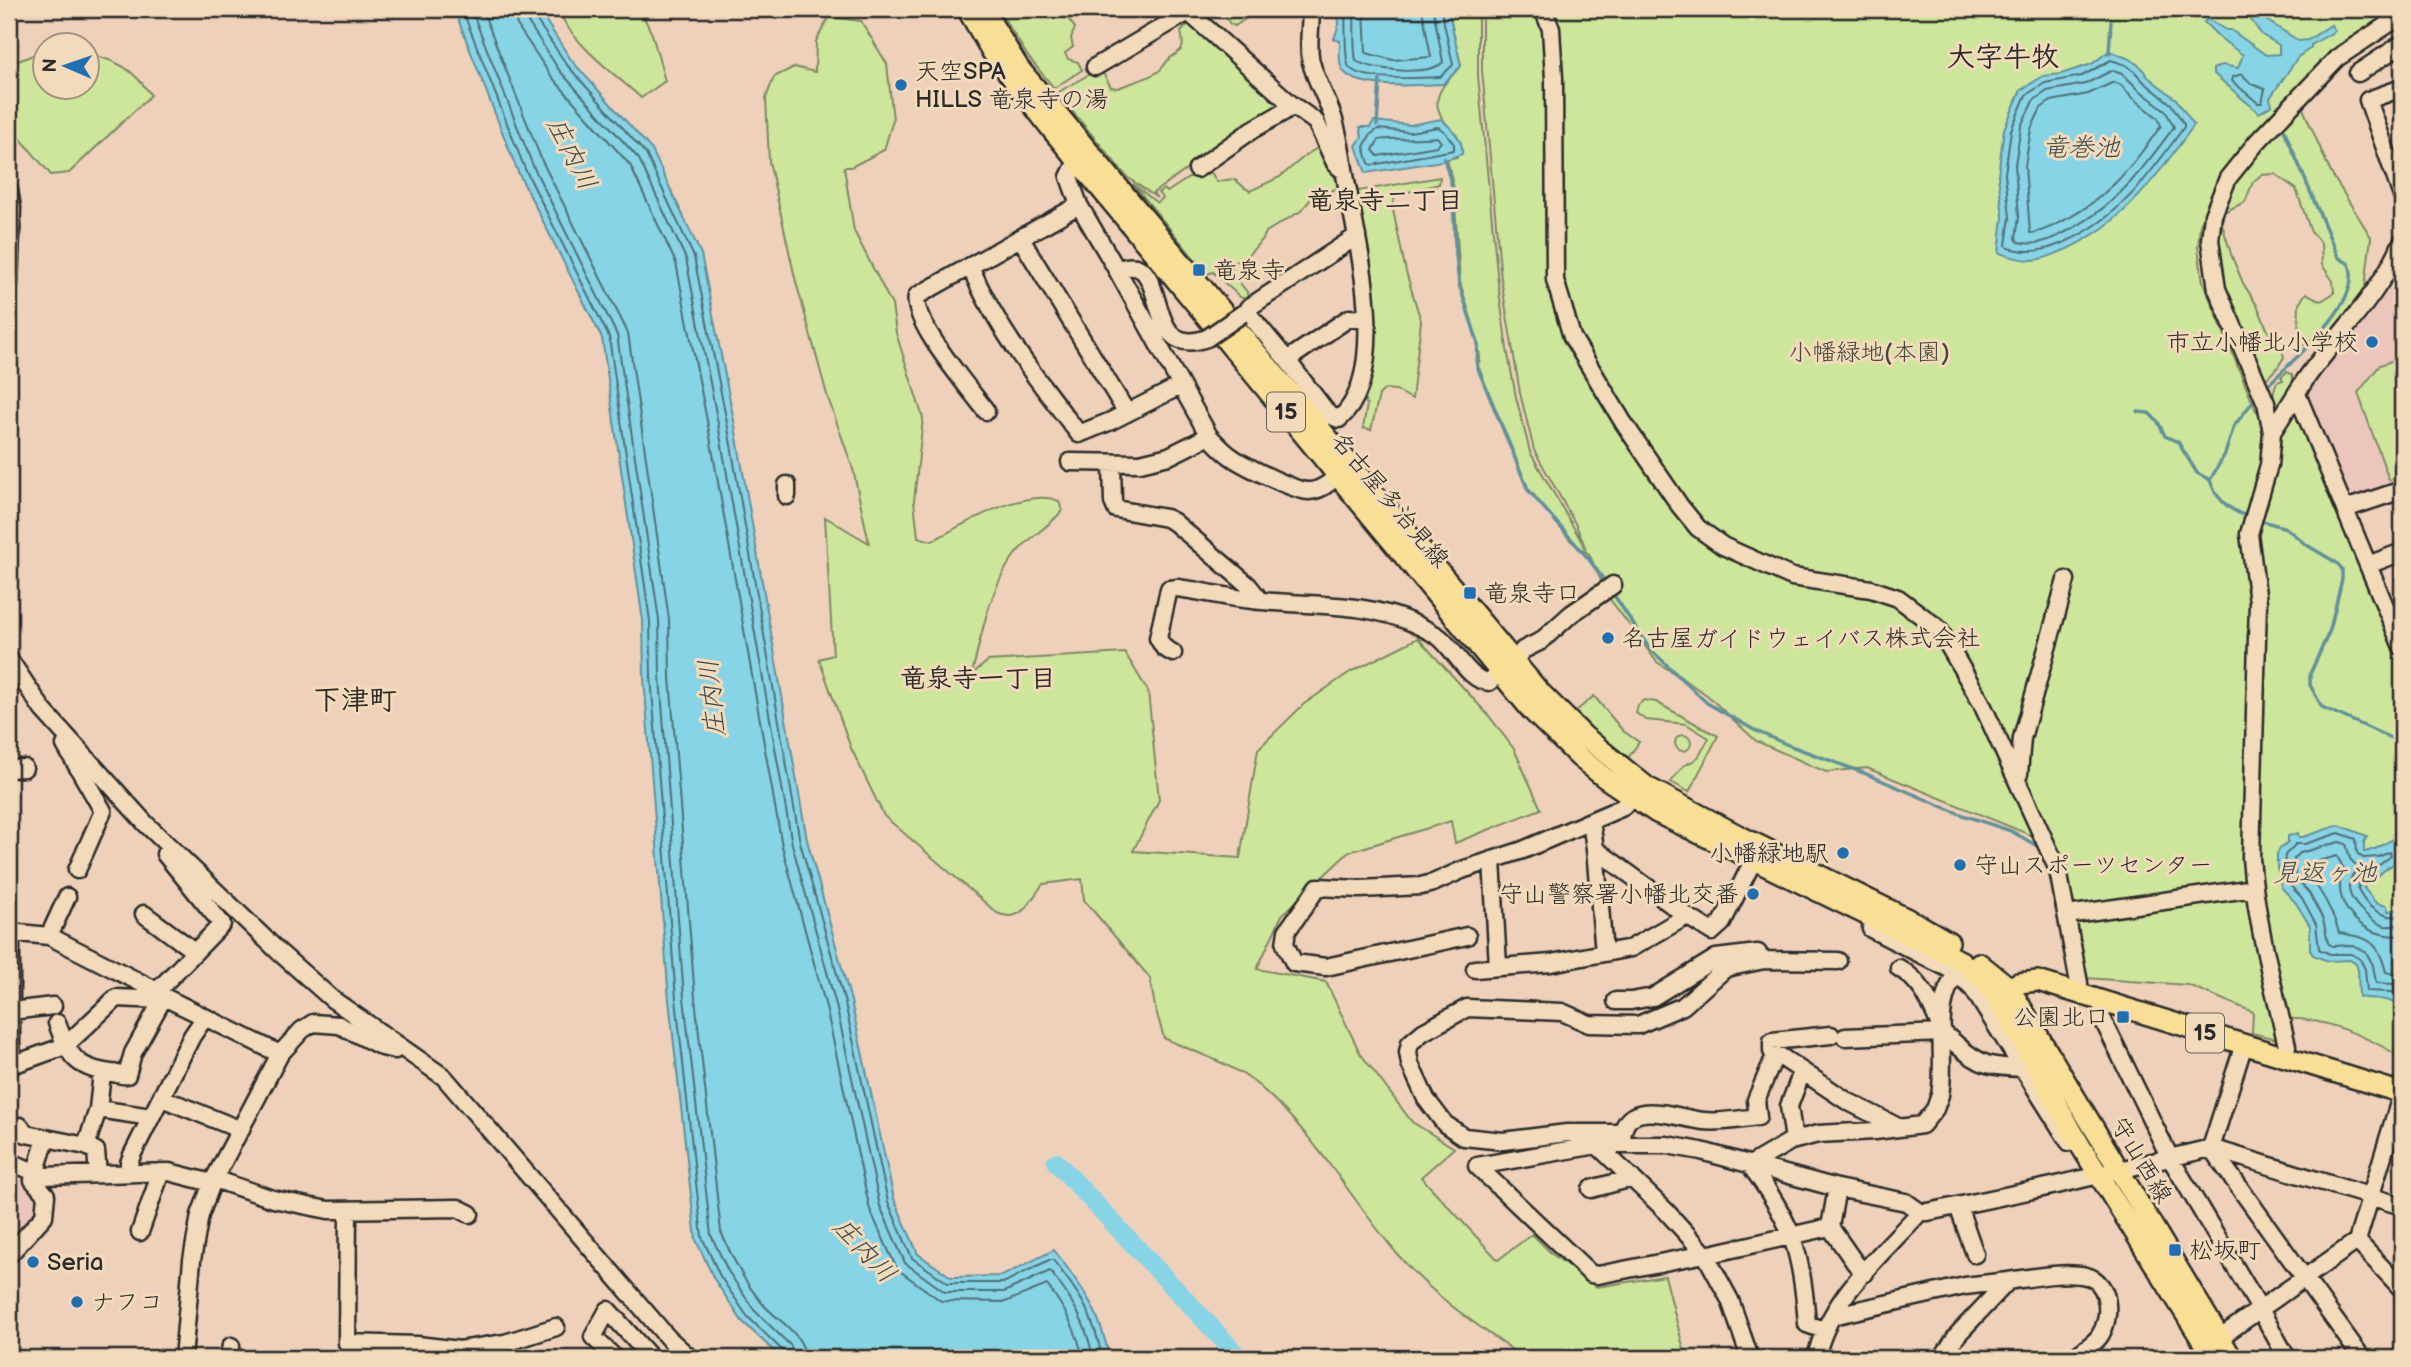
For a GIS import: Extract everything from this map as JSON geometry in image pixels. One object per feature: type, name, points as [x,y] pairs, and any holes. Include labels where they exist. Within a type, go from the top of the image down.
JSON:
[{"type":"main road","name":"名古屋多治見線","points":[[967,9],[1009,76],[1507,666],[1532,711],[1579,757],[1657,813],[1961,961],[1984,980],[2002,990]]},
{"type":"main road","name":"名古屋多治見線","points":[[983,9],[1019,68],[1343,469]]},
{"type":"main road","name":"名古屋多治見線","points":[[1634,794],[1721,827],[1916,923],[1958,947],[2002,990]]},
{"type":"main road","name":"15","points":[[2002,990],[2018,983],[2038,981],[2402,1093]]},
{"type":"main road","name":"守山西線","points":[[2002,990],[2103,1173],[2213,1358]]},
{"type":"main road","name":"守山西線","points":[[2103,1173],[2232,1358]]},
{"type":"street","points":[[1245,313],[1287,360],[1329,415],[1339,419],[1348,411],[1362,378],[1367,314],[1357,236],[1333,117],[1311,60],[1311,9]]},
{"type":"street","points":[[1543,9],[1551,29],[1554,78],[1555,280],[1572,337],[1623,422],[1698,528],[1723,546],[1776,571],[1823,583],[1871,589],[1898,598],[1938,629],[1981,702],[2058,870],[2079,983],[2078,993]]},
{"type":"street","points":[[1095,66],[1187,10],[1294,106],[1316,122],[1335,163],[1345,172]]},
{"type":"street","points":[[2285,1057],[2287,1046],[2254,888],[2251,858],[2258,602],[2249,547],[2256,509],[2269,465],[2272,432],[2266,403],[2217,289],[2210,240],[2213,215],[2224,187],[2238,164],[2344,53],[2402,15]]},
{"type":"street","points":[[2358,73],[2402,44]]},
{"type":"street","points":[[2401,188],[2368,100],[2402,88]]},
{"type":"street","points":[[1197,169],[1252,130],[1294,106]]},
{"type":"street","points":[[1078,159],[1069,177],[1079,205],[1209,436],[1228,455],[1308,492],[1320,489],[1343,469]]},
{"type":"street","points":[[9,190],[12,208],[9,286]]},
{"type":"street","points":[[986,411],[940,350],[921,318],[915,302],[917,296],[1079,205]]},
{"type":"street","points":[[1117,270],[1130,264],[1138,266],[1146,273],[1161,319],[1175,337],[1187,341],[1207,338],[1357,236]]},
{"type":"street","points":[[1021,239],[1127,413]]},
{"type":"street","points":[[2272,432],[2311,371],[2369,299],[2393,264],[2402,242]]},
{"type":"street","points":[[970,266],[992,314],[1079,434],[1180,386]]},
{"type":"street","points":[[1287,360],[1349,318],[1358,319],[1367,314]]},
{"type":"street","points":[[2297,394],[2368,565],[2396,618],[2402,648]]},
{"type":"street","points":[[1070,462],[1140,463],[1169,456],[1209,436]]},
{"type":"street","points":[[1112,464],[1113,502],[1116,509],[1166,518],[1174,522],[1248,585],[1261,601]]},
{"type":"street","points":[[2345,509],[2402,490]]},
{"type":"street","points":[[2368,565],[2402,552]]},
{"type":"street","points":[[2020,774],[2022,738],[2066,580]]},
{"type":"street","points":[[1173,653],[1164,648],[1158,638],[1169,590],[1185,589],[1261,601],[1335,605],[1384,614],[1413,623],[1438,637],[1481,682],[1489,682],[1522,650],[1541,642],[1571,614],[1613,585]]},
{"type":"street","points":[[9,659],[34,698],[146,824],[279,952],[332,999],[444,1077],[668,1338],[690,1358]]},
{"type":"street","points":[[64,733],[62,739],[103,811],[78,870]]},
{"type":"street","points":[[1467,936],[1326,967],[1294,963],[1286,944],[1287,931],[1318,887],[1360,889],[1421,886],[1523,850],[1591,821],[1634,794]]},
{"type":"street","points":[[1591,821],[1604,953]]},
{"type":"street","points":[[57,1023],[65,1046],[76,1062],[102,1073],[127,1075],[133,1053],[161,996],[194,951],[222,924],[160,847],[146,824]]},
{"type":"street","points":[[1594,849],[1712,932],[1716,958]]},
{"type":"street","points":[[1712,932],[1722,923],[1754,859]]},
{"type":"street","points":[[1492,860],[1498,967]]},
{"type":"street","points":[[2067,915],[2254,888]]},
{"type":"street","points":[[49,936],[68,897]]},
{"type":"street","points":[[144,914],[194,951]]},
{"type":"street","points":[[1475,969],[1551,963],[1640,944],[1687,916]]},
{"type":"street","points":[[1874,918],[1871,929],[1957,973],[1973,989],[2022,1068],[2103,1173]]},
{"type":"street","points":[[161,996],[116,998],[65,1046],[11,1065],[10,932],[49,936],[161,996],[280,1054]]},
{"type":"street","points":[[1616,1001],[1653,997],[1716,958],[1752,952],[1759,953],[1764,960]]},
{"type":"street","points":[[1839,961],[1764,960],[1726,968],[1683,1006],[1644,1024],[1588,1024],[1562,1012],[1468,1008],[1423,1032],[1410,1043],[1410,1063],[1426,1099],[1445,1124],[1464,1137],[1503,1141],[1567,1133],[1667,1145],[1701,1151],[1837,1188],[1906,1202],[1920,1212]]},
{"type":"street","points":[[1899,968],[1917,982],[1927,995],[1943,1033],[1976,1061],[1987,1066],[2022,1068]]},
{"type":"street","points":[[1750,1165],[1794,1140],[1818,1134],[1922,1125],[1935,1109],[1942,1084],[1945,991],[1957,973]]},
{"type":"street","points":[[2104,1002],[2101,1016],[2169,1156],[2287,1358]]},
{"type":"street","points":[[11,1011],[53,1006]]},
{"type":"street","points":[[130,1173],[132,1154],[192,1036],[205,1017]]},
{"type":"street","points":[[183,1358],[192,1260],[200,1215],[213,1181],[280,1054],[302,1030],[313,1023],[339,1025],[382,1046],[404,1051]]},
{"type":"street","points":[[1900,1128],[1847,1101],[1802,1072],[1772,1051],[1772,1041],[1943,1033]]},
{"type":"street","points":[[2211,1147],[2244,1045]]},
{"type":"street","points":[[1622,1138],[1623,1126],[1628,1118],[1643,1113],[1707,1121],[1758,1116],[1756,1100],[1776,1053]]},
{"type":"street","points":[[1794,1140],[1789,1106],[1802,1072]]},
{"type":"street","points":[[86,1146],[98,1109],[102,1073]]},
{"type":"street","points":[[2219,1338],[2357,1241],[2402,1093]]},
{"type":"street","points":[[162,1098],[241,1130]]},
{"type":"street","points":[[98,1109],[151,1117]]},
{"type":"street","points":[[20,1126],[26,1134],[86,1146],[96,1151],[98,1174]]},
{"type":"street","points":[[1622,1138],[1597,1145],[1477,1166],[1591,1274],[1598,1275],[1705,1254],[1830,1227]]},
{"type":"street","points":[[9,1255],[44,1216],[46,1195],[33,1180],[46,1139]]},
{"type":"street","points":[[1597,1145],[1705,1254],[1730,1300],[1750,1358]]},
{"type":"street","points":[[2211,1147],[2361,1358]]},
{"type":"street","points":[[1816,1358],[1840,1299],[1920,1212],[1958,1206],[2211,1147],[2402,1206]]},
{"type":"street","points":[[9,1161],[43,1176],[169,1172],[213,1181],[300,1206],[328,1210],[458,1208],[470,1214]]},
{"type":"street","points":[[1750,1165],[1772,1195],[1793,1236],[1801,1268],[1807,1324],[1828,1323],[1965,1286],[2085,1275],[2101,1286],[2106,1297],[2107,1311],[2105,1325],[2098,1338],[2074,1358]]},
{"type":"street","points":[[140,1232],[161,1172]]},
{"type":"street","points":[[1591,1189],[1632,1178]]},
{"type":"street","points":[[1837,1188],[1830,1227],[1865,1273]]},
{"type":"street","points":[[1958,1206],[1975,1254]]},
{"type":"street","points":[[348,1210],[347,1343],[417,1345],[460,1350],[505,1343],[556,1327]]},
{"type":"street","points":[[2357,1241],[2402,1289]]},
{"type":"street","points":[[1942,1358],[1958,1334],[2008,1282]]},
{"type":"street","points":[[607,1358],[612,1355],[593,1337],[608,1310],[651,1358]]},
{"type":"street","points":[[367,1344],[380,1358]]},
{"type":"shaded area","name":"市立小幡北小学校","points":[[2402,284],[2402,484],[2350,502],[2300,395],[2384,290]]},
{"type":"shaded area","points":[[9,1167],[30,1178],[44,1195],[42,1215],[9,1253]]},
{"type":"green space","points":[[558,9],[640,9],[652,34],[665,81],[641,98],[583,45],[572,33]]},
{"type":"green space","points":[[998,9],[1061,9],[1075,28],[1071,38],[1073,47],[1065,53],[1068,59],[1078,62],[1082,70],[1054,88],[1029,58]]},
{"type":"green space","points":[[1221,9],[1255,9],[1235,26],[1230,24]]},
{"type":"green space","name":"小幡緑地(本園)","points":[[1448,9],[1478,9],[1478,76],[1498,283],[1516,397],[1530,452],[1586,549],[1576,525],[1534,450],[1520,393],[1501,279],[1482,70],[1482,9],[2397,9],[2337,46],[2255,131],[2219,181],[2200,225],[2198,248],[2203,282],[2256,411],[2277,417],[2273,399],[2275,386],[2283,380],[2281,377],[2287,372],[2292,374],[2294,382],[2290,393],[2298,402],[2402,651],[2402,1058],[2357,1034],[2305,1020],[2272,1021],[2276,1039],[2252,1033],[2253,1012],[2188,985],[2085,978],[2058,850],[2051,833],[2036,832],[2030,835],[1867,768],[1826,772],[1756,741],[1707,695],[1657,662],[1609,598],[1589,554],[1571,541],[1528,488],[1478,366],[1478,342],[1460,282],[1454,189],[1447,159],[1457,157],[1458,137],[1442,117],[1437,101],[1444,85],[1461,66]]},
{"type":"green space","points":[[829,17],[861,21],[887,64],[893,120],[884,150],[851,167],[844,167],[854,231],[892,305],[896,333],[923,418],[914,501],[918,537],[932,541],[994,509],[1029,499],[1059,501],[1062,511],[1019,550],[1006,568],[987,612],[972,674],[988,661],[1125,653],[1148,691],[1159,800],[1133,851],[1240,858],[1258,749],[1304,704],[1350,672],[1418,638],[1489,716],[1514,749],[1541,809],[1455,843],[1451,821],[1349,852],[1282,915],[1257,969],[1326,982],[1360,1053],[1412,1122],[1454,1148],[1421,1177],[1498,1260],[1532,1234],[1552,1254],[1597,1287],[1665,1276],[1686,1358],[1520,1358],[1517,1353],[1439,1296],[1411,1269],[1298,1125],[1259,1086],[1225,1065],[1164,1038],[1150,978],[1084,900],[1082,879],[1043,884],[1024,909],[1013,916],[1006,916],[997,913],[884,816],[851,748],[819,659],[833,655],[825,517],[869,543],[853,469],[827,395],[795,278],[769,161],[766,98],[774,77],[794,67],[815,72],[816,41]]},
{"type":"green space","points":[[1187,25],[1191,25],[1284,102],[1153,193],[1157,198],[1127,177],[1057,93],[1100,68],[1111,87],[1118,88],[1155,74],[1180,50],[1183,45],[1181,32]]},
{"type":"green space","points":[[32,55],[32,102],[102,102],[102,58],[131,72],[151,95],[69,173],[51,175],[9,125],[9,65]]},
{"type":"green space","points":[[2302,106],[2331,173],[2371,237],[2365,286],[2354,307],[2330,338],[2311,339],[2303,345],[2298,334],[2299,304],[2306,293],[2321,301],[2334,293],[2333,281],[2322,265],[2321,243],[2311,232],[2296,189],[2275,174],[2261,175],[2253,182],[2245,202],[2224,212],[2222,224],[2243,283],[2258,307],[2275,348],[2282,350],[2284,357],[2264,381],[2222,285],[2216,228],[2226,195],[2240,173]]},
{"type":"green space","points":[[1319,147],[1340,187],[1310,200],[1301,211],[1266,232],[1248,255],[1232,264],[1232,273],[1247,292],[1248,300],[1240,297],[1213,272],[1207,274],[1133,184],[1157,203],[1163,198],[1158,193],[1164,189],[1167,192],[1207,166],[1217,182],[1234,179],[1250,191],[1280,177]]},
{"type":"green space","points":[[1440,177],[1439,184],[1396,195],[1392,205],[1406,272],[1421,321],[1412,399],[1396,390],[1385,389],[1379,395],[1371,430],[1363,428],[1367,405],[1365,401],[1359,400],[1367,373],[1353,192]]},
{"type":"green space","points":[[2402,357],[2402,476],[2389,480],[2358,393],[2380,365]]},
{"type":"green space","points":[[1594,696],[1623,731],[1639,742],[1628,758],[1575,712]]},
{"type":"green space","points":[[1644,700],[1656,702],[1718,736],[1689,792],[1671,782],[1683,766],[1699,756],[1709,738],[1686,724],[1646,720],[1636,713],[1638,705]]},
{"type":"green space","points":[[1680,735],[1686,735],[1691,743],[1689,749],[1680,751],[1675,746],[1675,740]]},
{"type":"water","name":"庄内川","points":[[454,9],[538,9],[572,61],[652,150],[701,254],[735,426],[807,840],[851,1001],[894,1199],[918,1254],[951,1277],[1002,1276],[1054,1250],[1082,1288],[1095,1313],[1109,1358],[781,1358],[742,1321],[714,1279],[696,1240],[669,1000],[644,678],[643,621],[602,338],[518,172]]},
{"type":"water","points":[[1338,9],[1448,9],[1461,66],[1443,84],[1373,84],[1349,76],[1341,66],[1340,41],[1334,39],[1339,24]]},
{"type":"water","points":[[2241,9],[2253,9],[2299,41],[2308,40],[2331,25],[2335,31],[2311,45],[2311,48],[2298,57],[2270,98],[2272,105],[2259,113],[2213,73],[2213,69],[2222,65],[2238,68],[2243,55],[2204,22],[2207,19],[2231,30],[2266,55],[2279,54],[2279,45],[2262,35]]},
{"type":"water","name":"竜巻池","points":[[2109,51],[2130,59],[2141,67],[2148,77],[2176,99],[2194,125],[2139,196],[2088,238],[2040,259],[2023,259],[1999,253],[2003,217],[1998,175],[2004,129],[2021,90],[2043,76],[2061,74],[2092,64]]},
{"type":"water","points":[[1441,119],[1459,139],[1462,154],[1442,161],[1366,173],[1356,146],[1362,137],[1360,127],[1370,127],[1374,121],[1410,125]]},
{"type":"water","name":"見返ヶ池","points":[[2339,825],[2367,836],[2364,852],[2402,836],[2402,857],[2364,888],[2376,903],[2387,906],[2388,911],[2402,909],[2402,1007],[2386,1000],[2359,997],[2358,970],[2356,964],[2350,960],[2328,961],[2313,955],[2310,950],[2310,926],[2296,903],[2281,887],[2277,854],[2288,842],[2288,836],[2298,833],[2299,837],[2303,837]]},
{"type":"waterway","points":[[2109,54],[2111,21]]},
{"type":"waterway","points":[[1377,125],[1380,80]]},
{"type":"waterway","points":[[2266,387],[2322,331],[2346,296],[2351,279],[2349,264],[2338,257],[2282,125]]},
{"type":"waterway","points":[[1444,158],[1453,190],[1459,284],[1478,343],[1477,366],[1528,490],[1588,558],[1606,583]]},
{"type":"waterway","points":[[2210,480],[2225,454],[2234,426],[2258,395]]},
{"type":"waterway","points":[[2138,412],[2149,413],[2158,422],[2165,436],[2178,442],[2197,473],[2210,480],[2225,503],[2249,517]]},
{"type":"waterway","points":[[2256,519],[2286,528],[2342,569],[2330,630],[2310,674],[2310,685],[2322,707],[2393,739],[2402,746]]},
{"type":"waterway","points":[[1612,592],[1649,648],[1707,703],[1756,731],[1788,745],[1864,773],[1960,814],[2011,831],[2039,847]]},
{"type":"waterway","points":[[1056,1162],[1240,1358]]},
{"type":"place","name":"天空SPA HILLS 竜泉寺の湯","points":[[901,85]]},
{"type":"place","name":"竜泉寺","points":[[1199,270]]},
{"type":"place","name":"市立小幡北小学校","points":[[2372,342]]},
{"type":"place","name":"竜泉寺口","points":[[1470,593]]},
{"type":"place","name":"名古屋ガイドウェイバス株式会社","points":[[1608,638]]},
{"type":"place","name":"小幡緑地駅","points":[[1843,853]]},
{"type":"place","name":"守山スポーツセンター","points":[[1960,865]]},
{"type":"place","name":"守山警察署小幡北交番","points":[[1753,894]]},
{"type":"place","name":"公園北口","points":[[2123,1017]]},
{"type":"place","name":"松坂町","points":[[2175,1250]]},
{"type":"place","name":"Seria","points":[[33,1262]]},
{"type":"place","name":"ナフコ","points":[[77,1302]]},
{"type":"district","name":"大字牛牧","points":[[2003,57]]},
{"type":"district","name":"竜泉寺二丁目","points":[[1385,201]]},
{"type":"district","name":"竜泉寺一丁目","points":[[978,679]]},
{"type":"district","name":"下津町","points":[[355,700]]}]
